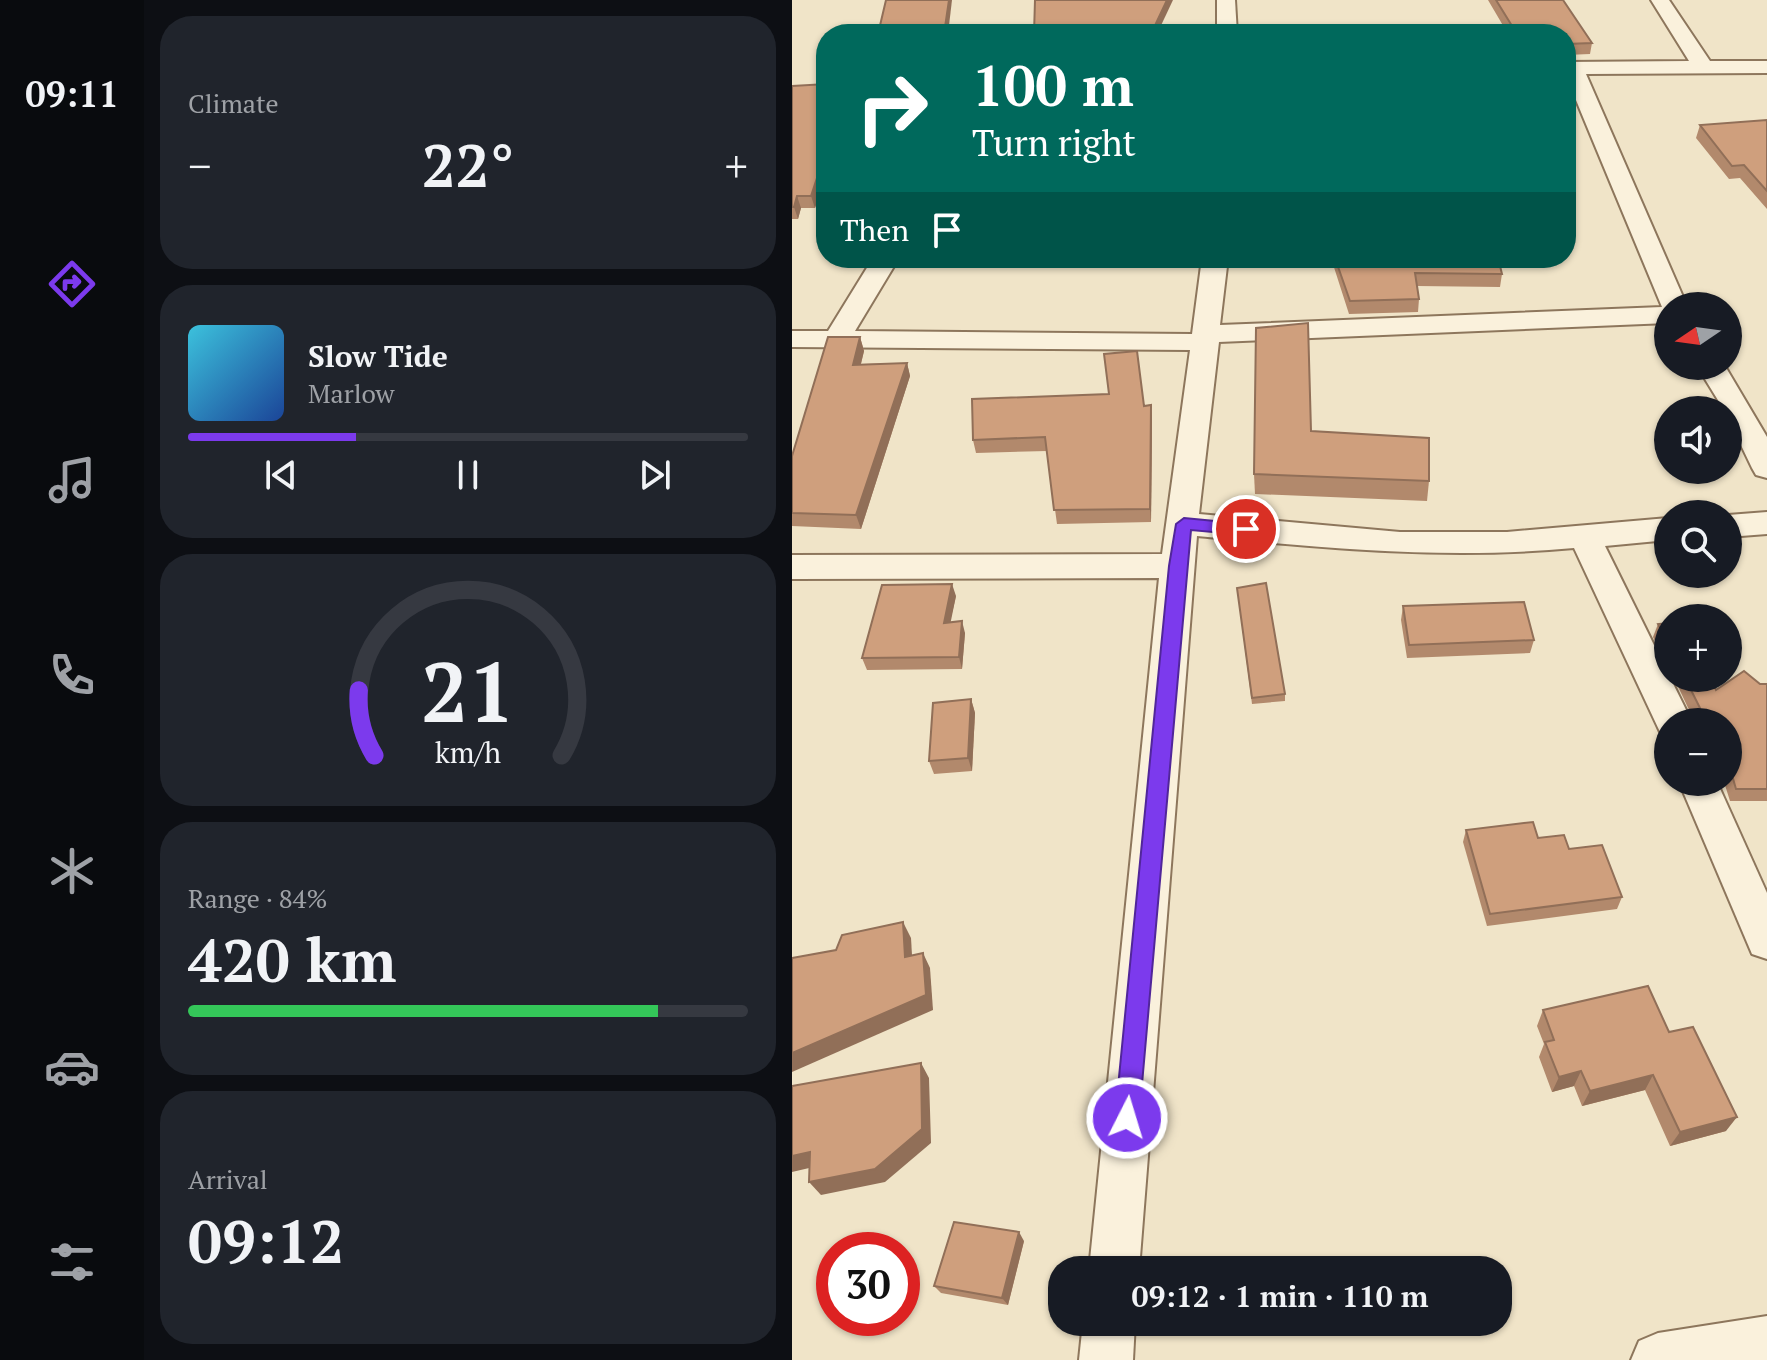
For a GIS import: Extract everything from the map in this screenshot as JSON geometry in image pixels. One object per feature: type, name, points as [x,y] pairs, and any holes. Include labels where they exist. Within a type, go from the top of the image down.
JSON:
[{"type":"street","points":[[1226,0],[1227,24]]},
{"type":"street","points":[[1660,0],[1705,70]]},
{"type":"street","points":[[1576,68],[1705,70],[1767,67]]},
{"type":"street","points":[[1576,84],[1668,292]]},
{"type":"street","points":[[837,339],[880,268]]},
{"type":"street","points":[[1115,1256],[1177,566],[1214,268]]},
{"type":"street","points":[[792,339],[1205,338],[1654,316]]},
{"type":"street","points":[[1720,380],[1739,410],[1767,468]]},
{"type":"street","points":[[1742,525],[1767,523]]},
{"type":"street","points":[[1184,524],[1400,543],[1507,543],[1654,530]]},
{"type":"street","points":[[1583,534],[1666,708]]},
{"type":"street","points":[[792,567],[1177,566]]},
{"type":"street","points":[[1704,796],[1767,940]]},
{"type":"street","points":[[1106,1360],[1108,1336]]},
{"type":"street","points":[[1658,1360],[1767,1342]]},
{"type":"building","points":[[886,0],[949,0],[945,24],[880,24]]},
{"type":"building","points":[[1035,0],[1167,0],[1156,24],[1034,24]]},
{"type":"building","points":[[1496,0],[1563,0],[1592,43],[1576,44],[1576,24],[1511,24]]},
{"type":"building","points":[[816,85],[816,181],[811,196],[797,196],[794,207],[792,207],[792,86]]},
{"type":"building","points":[[1767,120],[1767,191],[1744,165],[1732,166],[1700,125]]},
{"type":"building","points":[[1338,268],[1500,268],[1502,274],[1415,273],[1419,299],[1350,301]]},
{"type":"building","points":[[1308,323],[1311,431],[1429,438],[1429,481],[1254,474],[1256,328]]},
{"type":"building","points":[[828,337],[860,337],[853,365],[907,363],[856,515],[792,513],[792,456]]},
{"type":"building","points":[[1137,351],[1144,406],[1151,405],[1150,509],[1054,510],[1045,437],[973,440],[972,399],[1109,394],[1104,354]]},
{"type":"building","points":[[1266,583],[1285,694],[1252,698],[1237,588]]},
{"type":"building","points":[[952,584],[944,623],[962,621],[959,657],[862,658],[882,585]]},
{"type":"building","points":[[1524,602],[1534,640],[1409,645],[1403,606]]},
{"type":"building","points":[[1742,672],[1760,684],[1767,684],[1767,789],[1742,789],[1742,708],[1700,708],[1692,692],[1742,692]]},
{"type":"building","points":[[971,699],[968,758],[929,761],[933,703]]},
{"type":"building","points":[[1533,822],[1538,838],[1564,835],[1569,849],[1602,845],[1622,897],[1490,914],[1466,830]]},
{"type":"building","points":[[903,922],[905,957],[923,953],[926,995],[792,1053],[792,958],[836,950],[842,935]]},
{"type":"building","points":[[1648,986],[1669,1032],[1693,1027],[1737,1117],[1680,1132],[1653,1075],[1590,1091],[1581,1071],[1559,1077],[1545,1042],[1554,1040],[1543,1010]]},
{"type":"building","points":[[921,1063],[922,1129],[875,1169],[809,1182],[810,1152],[792,1156],[792,1086]]},
{"type":"building","points":[[954,1222],[1019,1232],[1002,1298],[934,1286]]},
{"type":"route","points":[[1127,1118],[1177,566],[1184,524],[1246,529]]}]
